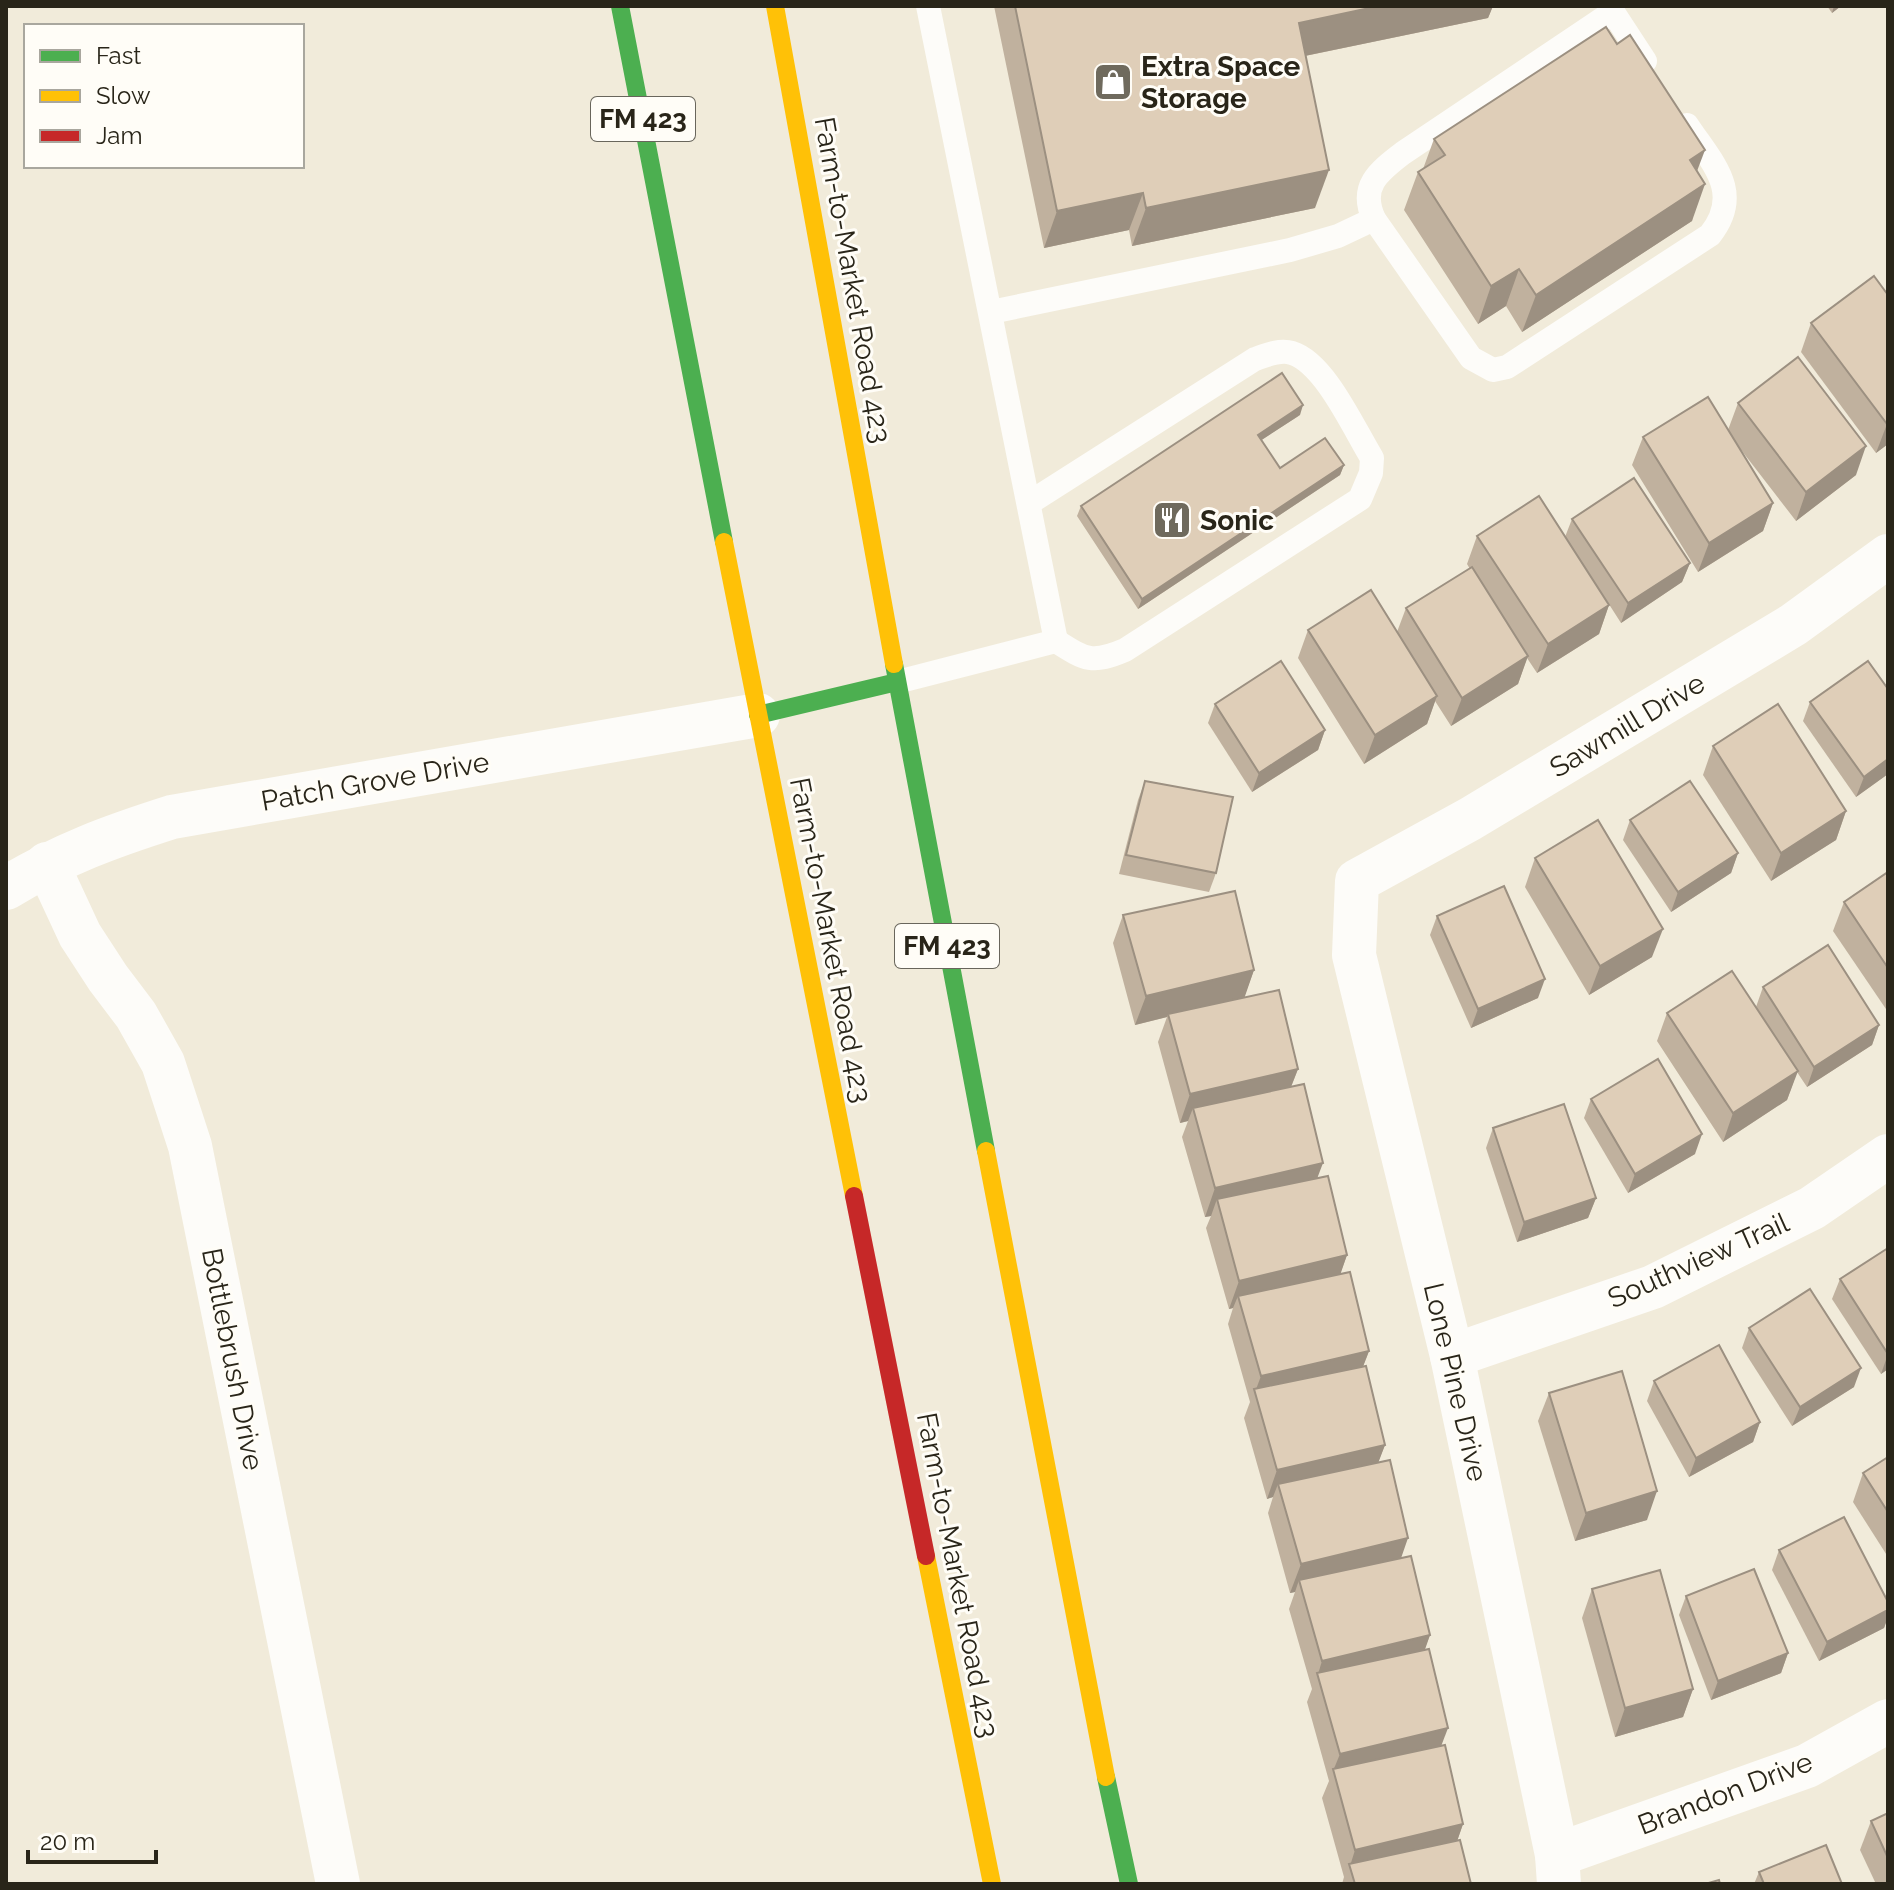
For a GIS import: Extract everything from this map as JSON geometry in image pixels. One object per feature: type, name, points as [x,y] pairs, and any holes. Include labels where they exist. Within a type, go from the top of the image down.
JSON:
[{"type":"main road","name":"Farm-to-Market Road 423","points":[[620,6],[992,1884]]},
{"type":"main road","name":"Farm-to-Market Road 423","points":[[775,6],[897,682],[1096,1734],[1129,1884]]},
{"type":"main road","points":[[758,715],[897,682]]},
{"type":"street","name":"Sawmill Drive","points":[[1357,881],[1470,819],[1793,625],[1888,556]]},
{"type":"street","name":"Patch Grove Drive","points":[[6,888],[98,840],[172,817],[758,715]]},
{"type":"street","name":"Bottlebrush Drive","points":[[47,864],[80,935],[136,1015],[163,1063],[190,1146],[338,1884]]},
{"type":"street","name":"Lone Pine Drive","points":[[1357,881],[1354,955],[1452,1356],[1558,1870]]},
{"type":"street","name":"Southview Trail","points":[[1452,1356],[1653,1287],[1812,1208],[1888,1156]]},
{"type":"street","name":"Brandon Drive","points":[[1558,1870],[1807,1766],[1888,1721]]},
{"type":"lane","points":[[928,6],[1056,641]]},
{"type":"lane","points":[[1655,76],[1611,9],[1392,161],[1367,192],[1368,207],[1374,219],[1471,358],[1493,370],[1507,367],[1710,235],[1720,221],[1726,189],[1671,100]]},
{"type":"lane","points":[[991,312],[1290,250],[1338,236],[1374,219]]},
{"type":"lane","points":[[897,682],[1056,641],[1087,660],[1103,659],[1125,650],[1360,499],[1371,473],[1372,458],[1320,372],[1292,353],[1276,352],[1255,359],[1029,503]]},
{"type":"building","points":[[1015,6],[1379,6],[1299,23],[1329,170],[1146,208],[1143,193],[1057,211]]},
{"type":"building","points":[[1606,27],[1617,44],[1630,35],[1705,150],[1690,160],[1705,184],[1536,295],[1519,269],[1491,286],[1418,172],[1445,155],[1434,139]]},
{"type":"building","points":[[1874,276],[1888,295],[1887,424],[1811,323]]},
{"type":"building","points":[[1798,357],[1866,446],[1806,492],[1738,403]]},
{"type":"building","points":[[1282,373],[1303,405],[1258,435],[1280,468],[1325,438],[1344,465],[1142,599],[1081,506]]},
{"type":"building","points":[[1708,397],[1773,503],[1709,543],[1643,437]]},
{"type":"building","points":[[1634,478],[1690,563],[1628,603],[1572,519]]},
{"type":"building","points":[[1539,496],[1609,605],[1548,644],[1477,536]]},
{"type":"building","points":[[1472,567],[1528,656],[1462,698],[1406,608]]},
{"type":"building","points":[[1371,590],[1437,696],[1375,735],[1308,630]]},
{"type":"building","points":[[1281,661],[1325,730],[1259,773],[1215,704]]},
{"type":"building","points":[[1868,661],[1888,689],[1888,759],[1864,777],[1810,702]]},
{"type":"building","points":[[1778,704],[1846,811],[1781,853],[1713,746]]},
{"type":"building","points":[[1145,781],[1233,797],[1216,873],[1126,855]]},
{"type":"building","points":[[1690,781],[1738,853],[1678,892],[1630,820]]},
{"type":"building","points":[[1598,820],[1663,929],[1600,966],[1535,858]]},
{"type":"building","points":[[1888,872],[1888,968],[1844,902]]},
{"type":"building","points":[[1504,886],[1545,979],[1478,1009],[1437,916]]},
{"type":"building","points":[[1235,891],[1254,970],[1146,996],[1123,915]]},
{"type":"building","points":[[1828,945],[1879,1025],[1814,1067],[1763,987]]},
{"type":"building","points":[[1732,971],[1798,1071],[1733,1113],[1667,1013]]},
{"type":"building","points":[[1279,990],[1298,1069],[1190,1094],[1168,1014]]},
{"type":"building","points":[[1658,1059],[1702,1134],[1635,1174],[1591,1099]]},
{"type":"building","points":[[1304,1084],[1323,1163],[1215,1188],[1193,1108]]},
{"type":"building","points":[[1564,1104],[1596,1198],[1524,1222],[1493,1128]]},
{"type":"building","points":[[1328,1176],[1347,1255],[1239,1281],[1217,1199]]},
{"type":"building","points":[[1888,1248],[1888,1354],[1840,1279]]},
{"type":"building","points":[[1350,1272],[1369,1351],[1261,1376],[1238,1296]]},
{"type":"building","points":[[1810,1289],[1861,1368],[1800,1407],[1749,1328]]},
{"type":"building","points":[[1719,1345],[1760,1422],[1696,1458],[1654,1381]]},
{"type":"building","points":[[1366,1366],[1385,1445],[1277,1470],[1254,1389]]},
{"type":"building","points":[[1622,1371],[1657,1491],[1586,1513],[1549,1393]]},
{"type":"building","points":[[1888,1457],[1888,1512],[1863,1473]]},
{"type":"building","points":[[1390,1460],[1408,1538],[1301,1564],[1278,1484]]},
{"type":"building","points":[[1844,1517],[1888,1602],[1888,1610],[1827,1642],[1779,1550]]},
{"type":"building","points":[[1411,1556],[1430,1635],[1322,1661],[1299,1580]]},
{"type":"building","points":[[1754,1569],[1788,1653],[1718,1681],[1686,1596]]},
{"type":"building","points":[[1660,1570],[1693,1689],[1625,1708],[1592,1589]]},
{"type":"building","points":[[1429,1649],[1448,1728],[1340,1754],[1317,1673]]},
{"type":"building","points":[[1445,1745],[1463,1824],[1355,1850],[1333,1769]]},
{"type":"building","points":[[1888,1813],[1888,1858],[1871,1821]]},
{"type":"building","points":[[1460,1840],[1471,1884],[1355,1884],[1349,1864]]},
{"type":"building","points":[[1826,1845],[1842,1884],[1764,1884],[1759,1872]]},
{"type":"traffic: fast","points":[[620,6],[724,542]]},
{"type":"traffic: fast","points":[[894,664],[986,1151]]},
{"type":"traffic: fast","points":[[758,715],[897,682]]},
{"type":"traffic: fast","points":[[1106,1777],[1129,1884]]},
{"type":"traffic: slow","points":[[775,6],[894,664]]},
{"type":"traffic: slow","points":[[724,542],[854,1196]]},
{"type":"traffic: slow","points":[[986,1151],[1106,1777]]},
{"type":"traffic: slow","points":[[926,1556],[992,1884]]},
{"type":"traffic: jam","points":[[854,1196],[926,1556]]},
{"type":"place","name":"Extra Space Storage","points":[[1113,82]]},
{"type":"place","name":"Sonic","points":[[1172,520]]}]
